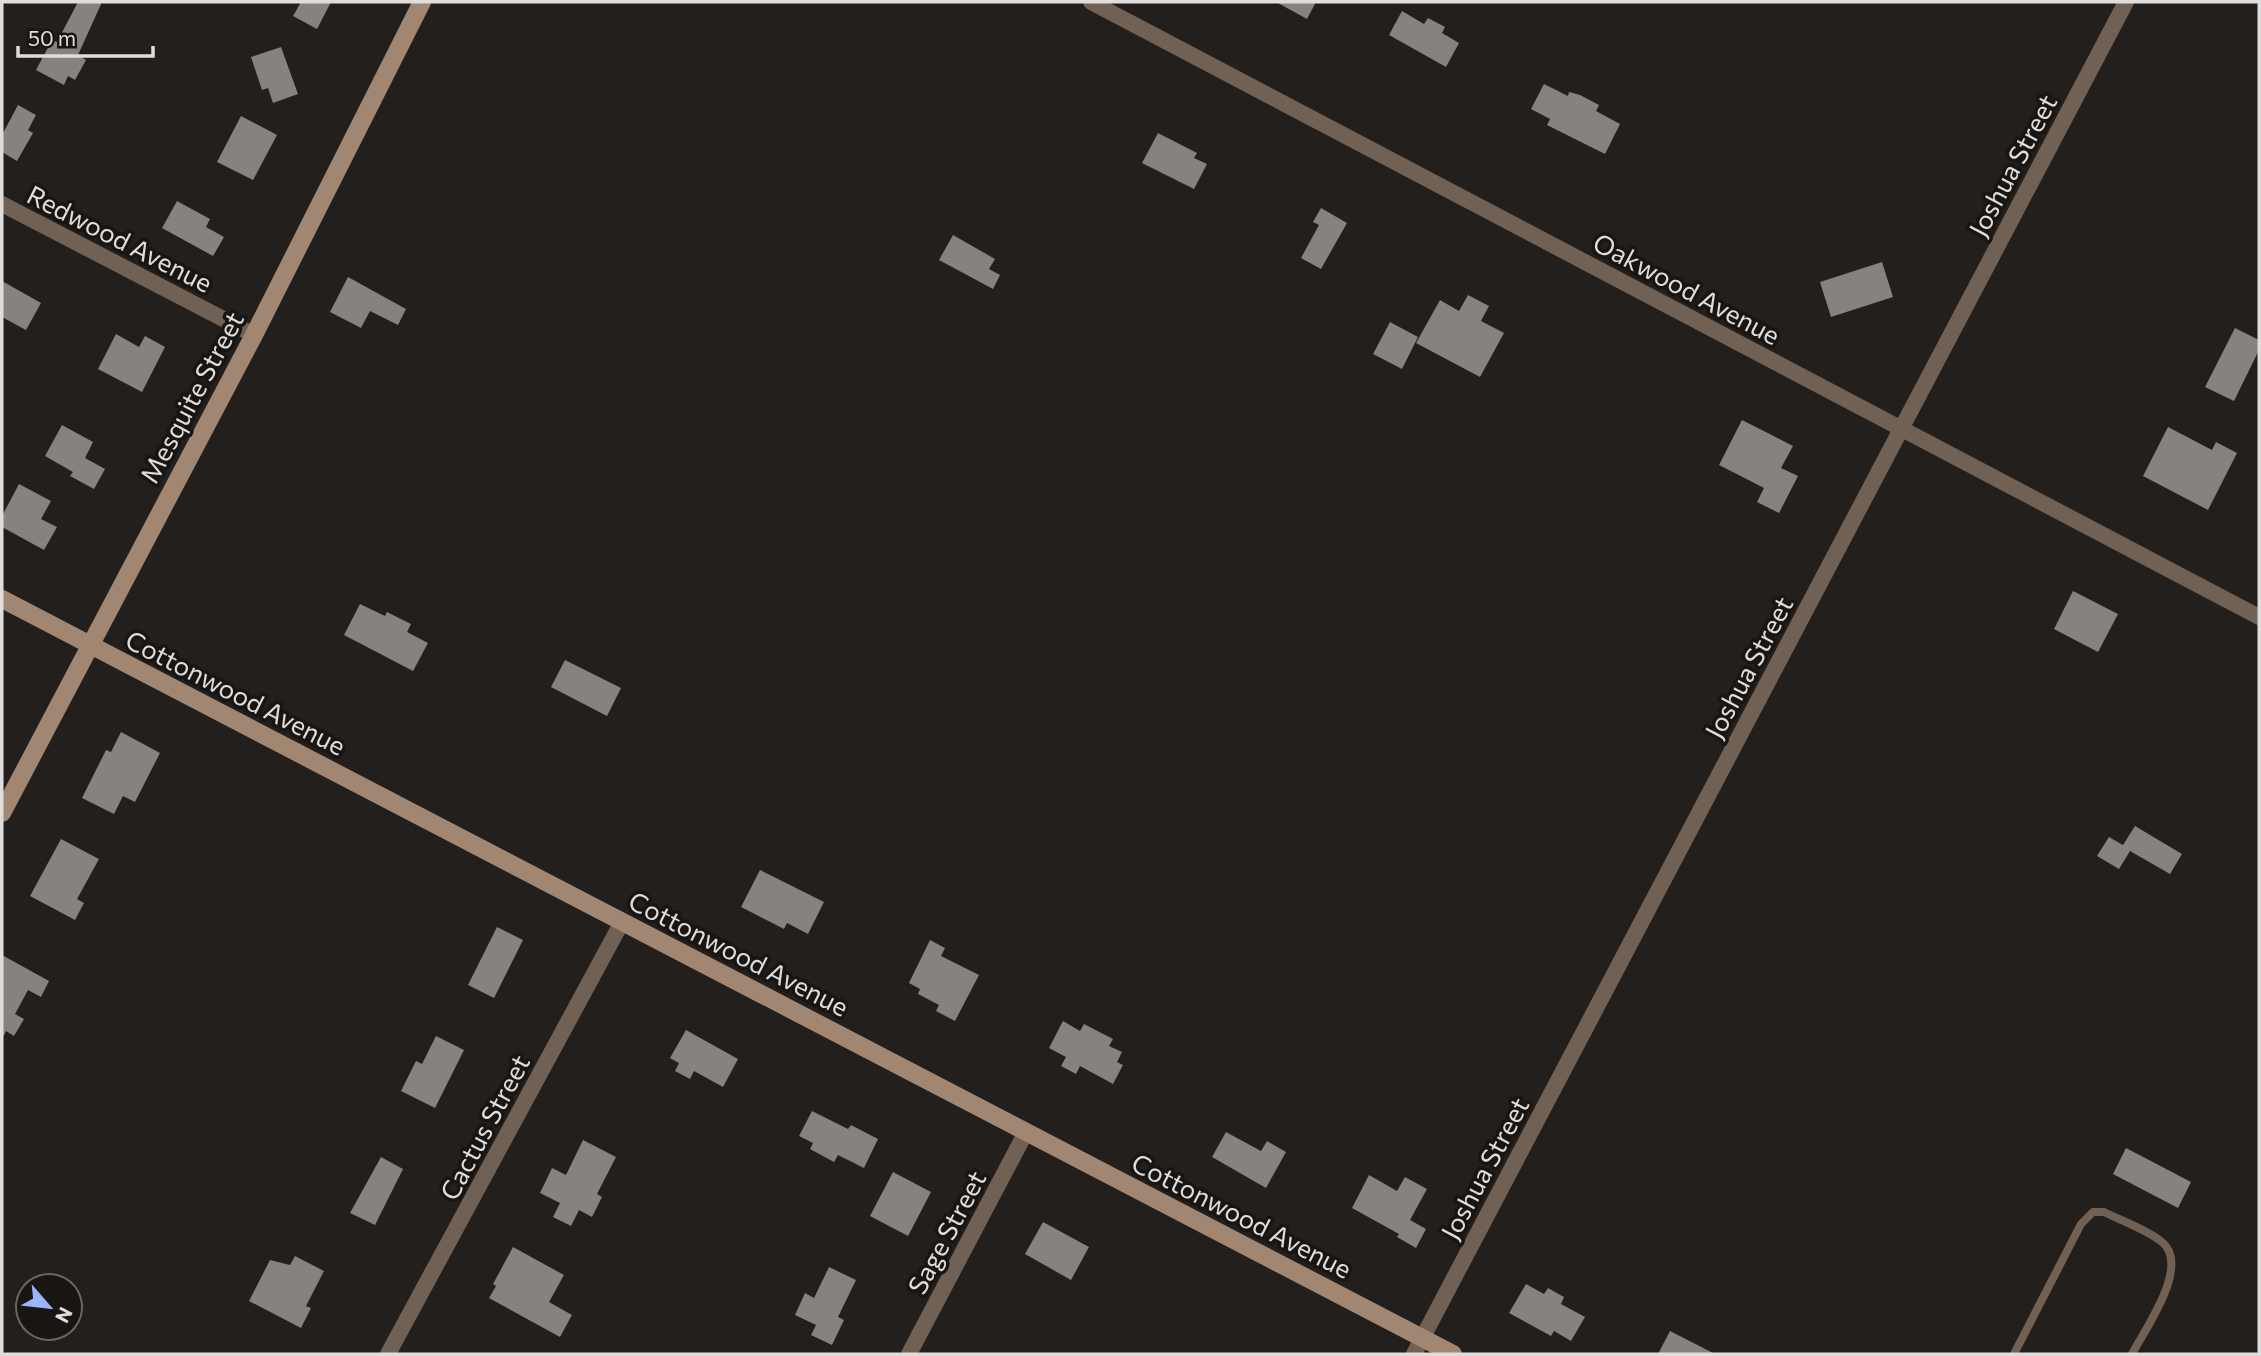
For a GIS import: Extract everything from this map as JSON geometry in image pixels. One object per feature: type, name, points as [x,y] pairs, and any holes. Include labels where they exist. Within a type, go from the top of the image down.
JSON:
[{"type":"street","name":"Mesquite Street","points":[[2,813],[254,335],[422,2]]},
{"type":"street","name":"Oakwood Avenue","points":[[1091,2],[2259,617]]},
{"type":"street","name":"Joshua Street","points":[[1418,1346],[2126,2]]},
{"type":"street","name":"Redwood Avenue","points":[[2,204],[254,335]]},
{"type":"street","name":"Cottonwood Avenue","points":[[2,599],[1026,1132],[1418,1346],[1452,1354]]},
{"type":"street","name":"Cactus Street","points":[[388,1354],[622,922]]},
{"type":"street","name":"Sage Street","points":[[909,1354],[1026,1132]]},
{"type":"lane","points":[[2014,1354],[2081,1224],[2093,1212],[2104,1212],[2163,1242],[2172,1255],[2173,1273],[2167,1288],[2132,1354]]},
{"type":"building","points":[[78,2],[102,2],[78,55],[86,60],[75,80],[68,76],[64,85],[36,70],[52,40],[57,42]]},
{"type":"building","points":[[301,2],[331,2],[317,29],[293,16]]},
{"type":"building","points":[[1276,2],[1316,2],[1307,19]]},
{"type":"building","points":[[1402,11],[1424,24],[1428,18],[1445,27],[1442,33],[1459,43],[1446,67],[1389,35]]},
{"type":"building","points":[[281,47],[298,94],[273,103],[268,88],[262,90],[251,57]]},
{"type":"building","points":[[1544,84],[1568,96],[1569,92],[1580,95],[1599,105],[1596,111],[1620,124],[1605,154],[1547,125],[1550,119],[1531,109]]},
{"type":"building","points":[[18,105],[36,115],[28,130],[33,133],[17,161],[2,152],[2,135]]},
{"type":"building","points":[[241,116],[277,135],[253,180],[217,162]]},
{"type":"building","points":[[1158,133],[1197,153],[1194,158],[1207,164],[1194,189],[1142,163]]},
{"type":"building","points":[[177,201],[210,219],[206,227],[224,237],[213,256],[162,228]]},
{"type":"building","points":[[1321,208],[1347,223],[1321,269],[1301,258],[1319,225],[1313,222]]},
{"type":"building","points":[[953,235],[995,259],[989,269],[1000,275],[993,289],[939,260]]},
{"type":"building","points":[[1882,262],[1893,297],[1831,317],[1820,282]]},
{"type":"building","points":[[348,277],[406,309],[398,325],[370,311],[361,328],[330,312]]},
{"type":"building","points":[[2,281],[41,303],[26,330],[2,317]]},
{"type":"building","points":[[1468,295],[1489,306],[1481,321],[1504,333],[1480,377],[1416,343],[1440,300],[1459,311]]},
{"type":"building","points":[[1390,322],[1418,337],[1402,369],[1373,354]]},
{"type":"building","points":[[2235,328],[2259,340],[2259,350],[2234,401],[2205,387]]},
{"type":"building","points":[[116,334],[139,347],[145,336],[165,347],[142,392],[98,369]]},
{"type":"building","points":[[1742,420],[1793,446],[1781,468],[1798,476],[1779,513],[1757,502],[1764,488],[1719,465]]},
{"type":"building","points":[[62,425],[93,442],[85,458],[105,469],[94,489],[70,476],[73,472],[45,456]]},
{"type":"building","points":[[2168,427],[2212,450],[2216,442],[2237,453],[2208,510],[2143,476]]},
{"type":"building","points":[[19,484],[51,501],[41,519],[57,527],[44,550],[2,527],[2,516]]},
{"type":"building","points":[[2073,591],[2118,614],[2098,652],[2054,629]]},
{"type":"building","points":[[360,604],[385,616],[387,612],[411,624],[407,632],[428,643],[413,671],[344,635]]},
{"type":"building","points":[[565,660],[621,688],[607,716],[551,687]]},
{"type":"building","points":[[121,732],[160,753],[135,802],[123,796],[114,814],[82,798],[106,750],[111,752]]},
{"type":"building","points":[[2135,826],[2182,854],[2170,874],[2130,851],[2119,869],[2097,856],[2109,837],[2123,845]]},
{"type":"building","points":[[61,839],[99,859],[77,899],[84,903],[75,920],[30,896]]},
{"type":"building","points":[[760,870],[824,902],[808,934],[787,923],[784,929],[741,907]]},
{"type":"building","points":[[497,927],[523,940],[494,998],[468,985]]},
{"type":"building","points":[[930,940],[945,948],[941,956],[979,975],[955,1021],[936,1011],[939,1005],[918,994],[920,989],[909,983]]},
{"type":"building","points":[[2,955],[49,981],[41,997],[28,990],[15,1014],[24,1019],[14,1036],[6,1031],[2,1039]]},
{"type":"building","points":[[1063,1021],[1080,1031],[1084,1024],[1113,1039],[1109,1046],[1122,1052],[1117,1062],[1123,1065],[1113,1084],[1080,1066],[1076,1074],[1061,1066],[1066,1057],[1049,1048]]},
{"type":"building","points":[[686,1030],[738,1059],[723,1087],[694,1071],[690,1079],[675,1071],[679,1063],[670,1058]]},
{"type":"building","points":[[436,1036],[464,1050],[435,1108],[401,1091],[416,1061],[422,1064]]},
{"type":"building","points":[[812,1111],[848,1129],[851,1125],[878,1139],[864,1168],[838,1155],[834,1162],[810,1149],[813,1143],[799,1136]]},
{"type":"building","points":[[1226,1132],[1261,1151],[1267,1141],[1286,1152],[1266,1188],[1212,1157]]},
{"type":"building","points":[[583,1140],[616,1157],[597,1194],[602,1197],[592,1217],[579,1210],[571,1226],[553,1217],[560,1203],[540,1193],[552,1168],[566,1175]]},
{"type":"building","points":[[2126,1148],[2191,1182],[2178,1208],[2113,1174]]},
{"type":"building","points":[[381,1157],[403,1169],[375,1225],[350,1213]]},
{"type":"building","points":[[893,1172],[931,1192],[908,1236],[870,1216]]},
{"type":"building","points":[[1369,1175],[1397,1191],[1405,1177],[1427,1189],[1410,1220],[1426,1229],[1416,1248],[1397,1237],[1399,1234],[1352,1208]]},
{"type":"building","points":[[1043,1222],[1089,1247],[1071,1280],[1025,1254]]},
{"type":"building","points":[[513,1247],[564,1275],[549,1302],[572,1315],[560,1337],[489,1298],[496,1286],[493,1284]]},
{"type":"building","points":[[295,1256],[324,1271],[306,1306],[311,1308],[301,1328],[249,1301],[270,1260],[290,1265]]},
{"type":"building","points":[[829,1267],[856,1280],[838,1317],[844,1320],[832,1345],[811,1335],[816,1325],[795,1315],[805,1293],[814,1298]]},
{"type":"building","points":[[1526,1284],[1544,1294],[1548,1288],[1564,1297],[1561,1304],[1585,1317],[1571,1341],[1554,1331],[1551,1336],[1509,1313]]},
{"type":"building","points":[[1670,1331],[1715,1354],[1658,1354]]}]
